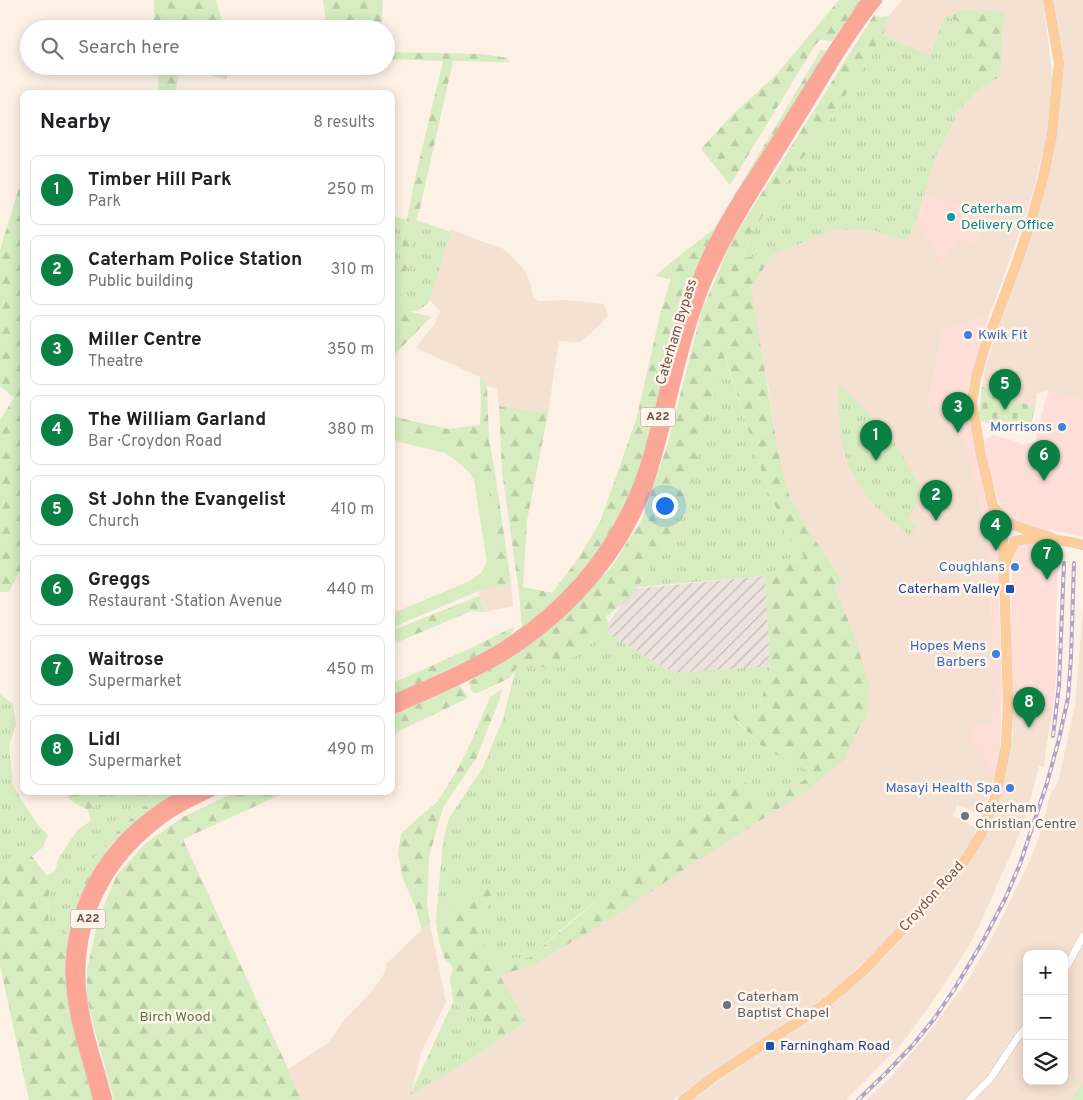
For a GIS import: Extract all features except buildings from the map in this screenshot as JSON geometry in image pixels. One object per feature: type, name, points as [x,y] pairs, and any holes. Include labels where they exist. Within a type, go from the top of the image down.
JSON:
[{"type":"highway","name":"Caterham Bypass","points":[[395,699],[467,667],[525,631],[557,606],[605,549],[622,521],[640,482],[651,450],[676,342],[705,262],[741,196],[833,50],[867,0]]},
{"type":"highway","name":"Caterham Bypass","points":[[395,708],[458,680],[509,652],[552,620],[573,601],[608,560],[629,526],[647,487],[660,444],[683,351],[709,275],[733,227],[772,162],[835,61],[877,0]]},
{"type":"highway","name":"A22","points":[[98,1100],[75,1015],[72,990],[72,951],[79,914],[98,873],[115,848],[152,814],[182,795]]},
{"type":"highway","name":"A22","points":[[107,1100],[83,1011],[80,987],[82,946],[91,909],[103,883],[126,851],[160,820],[179,807],[204,795]]},
{"type":"main road","name":"Croydon Road","points":[[683,1100],[742,1058],[822,1006],[871,962],[947,884],[968,856],[981,834],[993,805],[1006,750],[1008,704],[1004,567],[1002,536],[995,515],[981,455],[972,402],[976,378],[983,355],[1030,224],[1043,178],[1052,134],[1059,63],[1048,0]]},
{"type":"main road","points":[[994,506],[1006,520],[1015,525],[1055,539],[1083,545]]},
{"type":"main road","points":[[1016,541],[1020,534],[1019,529],[1015,525],[1006,524],[1002,536],[1010,543],[1024,539],[1055,539]]},
{"type":"main road","name":"Croydon Road","points":[[1004,567],[1016,541]]},
{"type":"street","points":[[1068,964],[1083,936]]},
{"type":"street","points":[[969,1100],[990,1078],[1023,1031]]},
{"type":"shaded area","points":[[903,0],[1043,0],[1053,81],[1047,135],[1033,193],[989,316],[943,331],[927,411],[957,405],[982,512],[990,556],[995,693],[993,723],[971,727],[971,743],[982,750],[994,778],[980,814],[957,805],[953,816],[977,828],[968,849],[930,894],[874,953],[836,988],[803,1014],[673,1100],[301,1100],[288,1069],[327,1044],[346,1018],[373,990],[384,974],[387,963],[430,924],[446,1002],[421,1053],[411,1094],[450,1072],[526,1023],[499,976],[535,964],[859,728],[867,716],[852,629],[834,587],[843,582],[790,498],[779,456],[768,385],[750,302],[751,288],[772,255],[818,236],[836,230],[872,230],[907,241],[917,219],[942,264],[957,240],[962,240],[986,214],[924,195],[936,156],[954,122],[956,113],[983,86],[1000,77],[1006,12],[945,16],[930,55],[883,35],[888,16]]},
{"type":"shaded area","points":[[1053,0],[1083,0],[1083,401],[1048,391],[1037,393],[1035,408],[982,387],[985,368],[1005,305],[1025,253],[1058,124],[1061,57]]},
{"type":"shaded area","points":[[924,195],[986,214],[974,246],[962,240],[957,241],[942,265],[917,219]]},
{"type":"shaded area","points":[[451,229],[502,248],[524,270],[530,282],[533,298],[539,301],[566,300],[604,304],[608,316],[598,327],[579,342],[559,341],[548,413],[499,406],[497,389],[487,386],[480,377],[416,348],[435,323],[440,312],[430,300]]},
{"type":"shaded area","points":[[989,316],[969,385],[966,403],[988,498],[1001,544],[999,602],[1002,685],[1000,751],[994,778],[982,750],[971,743],[971,727],[993,723],[995,693],[990,556],[982,512],[957,405],[927,412],[943,331]]},
{"type":"shaded area","points":[[1048,391],[1083,401],[1083,537],[1021,526],[1002,510],[990,475],[985,441],[993,435],[1023,444],[1035,442]]},
{"type":"shaded area","points":[[1021,542],[1036,542],[1059,548],[1056,675],[1053,708],[1010,707],[1012,574],[1014,550]]},
{"type":"shaded area","points":[[765,576],[770,666],[674,673],[603,631],[632,589]]},
{"type":"shaded area","points":[[511,583],[513,606],[484,612],[478,591]]},
{"type":"shaded area","points":[[1083,610],[1083,1083],[1070,1100],[866,1100],[889,1079],[926,1036],[968,980],[995,932],[1030,860],[1040,835],[1050,795],[1058,783],[1075,705]]},
{"type":"shaded area","points":[[1010,707],[1053,708],[1044,767],[1039,766],[1025,820],[974,937],[945,984],[901,1045],[846,1100],[691,1100],[816,1015],[883,959],[950,889],[968,865],[997,810],[1013,733]]},
{"type":"green space","points":[[154,0],[216,0],[222,20],[154,20]]},
{"type":"green space","points":[[383,0],[382,20],[326,20],[323,1]]},
{"type":"green space","points":[[839,0],[861,0],[832,41],[820,40],[815,45],[730,185],[701,149],[730,117],[776,75]]},
{"type":"green space","points":[[962,9],[1006,12],[1000,77],[983,86],[956,20],[945,16],[953,15]]},
{"type":"green space","points":[[874,15],[880,17],[888,16],[883,35],[840,104],[751,233],[742,259],[767,252],[772,255],[751,288],[779,456],[790,498],[843,582],[834,587],[852,629],[869,683],[867,716],[859,728],[844,760],[809,789],[616,915],[535,964],[500,976],[526,1022],[503,1038],[453,1002],[450,977],[453,970],[450,963],[446,962],[442,951],[436,919],[478,885],[492,891],[479,930],[485,947],[497,959],[529,958],[649,857],[722,801],[744,779],[762,805],[814,774],[764,748],[725,711],[735,706],[758,713],[770,666],[765,576],[804,557],[787,536],[757,459],[725,355],[688,497],[660,554],[633,594],[606,617],[610,629],[573,658],[549,672],[533,659],[521,661],[510,678],[477,693],[472,692],[468,682],[504,661],[570,608],[611,568],[642,519],[667,446],[702,310],[733,239]]},
{"type":"green space","points":[[945,16],[956,20],[983,86],[956,113],[954,122],[936,156],[917,219],[907,241],[872,230],[836,230],[772,255],[767,252],[742,260],[751,233],[840,104],[883,35],[930,55]]},
{"type":"green space","points":[[821,50],[828,51],[732,205],[653,423],[637,478],[618,519],[598,553],[570,588],[522,628],[519,592],[502,471],[499,406],[548,413],[527,521],[523,587],[552,593],[578,559],[600,522],[636,420],[661,311],[671,279],[655,276],[714,229]]},
{"type":"green space","points":[[395,52],[481,54],[508,58],[509,62],[453,61],[416,220],[399,309],[431,317],[395,354],[395,284],[414,183],[443,61],[395,59]]},
{"type":"green space","points":[[158,75],[179,75],[176,90],[159,90]]},
{"type":"green space","points":[[209,75],[227,75],[226,79]]},
{"type":"green space","points":[[19,188],[20,571],[9,592],[0,592],[0,420],[14,398],[0,386],[0,250]]},
{"type":"green space","points":[[395,218],[407,219],[395,284]]},
{"type":"green space","points":[[416,220],[451,232],[430,300],[417,311],[404,311],[399,310]]},
{"type":"green space","points":[[724,354],[757,459],[787,536],[804,557],[765,576],[638,587],[660,554],[688,497]]},
{"type":"green space","points":[[480,377],[487,386],[489,441],[511,583],[488,589],[495,579],[479,464],[429,436],[395,430],[395,417],[448,429],[480,425]]},
{"type":"green space","points":[[838,383],[893,440],[919,485],[922,495],[908,519],[916,526],[910,536],[877,508],[859,485],[847,463],[841,437]]},
{"type":"green space","points":[[982,387],[1035,408],[1030,429],[1023,433],[981,421],[979,414]]},
{"type":"green space","points":[[395,430],[429,436],[450,443],[479,464],[489,491],[497,553],[495,579],[488,589],[478,591],[395,626],[395,612],[470,581],[481,573],[487,562],[474,480],[469,472],[445,453],[395,441]]},
{"type":"green space","points":[[479,596],[484,612],[471,611],[395,643],[395,629]]},
{"type":"green space","points":[[514,627],[510,637],[466,662],[395,694],[395,682]]},
{"type":"green space","points":[[603,631],[674,673],[770,666],[758,713],[735,706],[725,711],[764,748],[814,773],[762,805],[744,779],[722,801],[570,922],[529,958],[497,959],[485,947],[479,930],[492,891],[478,885],[436,919],[443,842],[449,818],[483,767],[503,719],[516,668],[521,661],[533,659],[549,672],[578,654]]},
{"type":"green space","points":[[460,684],[468,698],[395,733],[395,715]]},
{"type":"green space","points":[[502,689],[476,759],[443,807],[429,857],[427,905],[430,924],[422,930],[415,906],[403,879],[398,854],[401,834],[438,801],[459,767],[490,697]]},
{"type":"green space","points":[[0,694],[13,704],[16,725],[9,745],[13,786],[37,824],[48,835],[43,847],[32,856],[28,851],[20,848],[12,861],[0,873]]},
{"type":"green space","points":[[66,795],[109,795],[88,810]]},
{"type":"green space","points":[[109,795],[162,795],[143,807],[112,837],[95,857],[68,916],[62,939],[48,936],[49,890],[47,876],[55,871],[59,857],[78,829],[91,821],[88,810]]},
{"type":"green space","points":[[162,795],[175,795],[149,811],[110,846],[91,876],[76,910],[69,940],[66,981],[72,1024],[94,1100],[29,1100],[0,965],[0,873],[12,861],[20,848],[28,851],[47,876],[49,890],[48,936],[62,939],[68,916],[95,857],[112,837],[143,807]]},
{"type":"green space","name":"Birch Wood","points":[[230,795],[280,795],[183,839],[301,1100],[114,1100],[87,998],[87,971],[98,919],[117,875],[146,843],[183,817]]},
{"type":"green space","points":[[453,1002],[503,1038],[410,1095]]},
{"type":"green space","points":[[1083,1083],[1083,1100],[1070,1100]]},
{"type":"railway","points":[[1053,736],[1059,685],[1064,563]]},
{"type":"railway","points":[[858,1100],[912,1046],[934,1019],[983,941],[1005,899],[1020,864],[1047,783],[1068,698],[1074,563]]},
{"type":"place","name":"Caterham Delivery Office","points":[[951,217]]},
{"type":"place","name":"Kwik Fit","points":[[968,335]]},
{"type":"place","name":"St John the Evangelist","points":[[1005,410]]},
{"type":"place","name":"Morrisons","points":[[1062,427]]},
{"type":"place","name":"Miller Centre","points":[[958,433]]},
{"type":"place","name":"Timber Hill Park","points":[[876,461]]},
{"type":"place","name":"Greggs","points":[[1044,481]]},
{"type":"place","name":"Caterham Police Station","points":[[936,521]]},
{"type":"place","name":"The William Garland","points":[[996,551]]},
{"type":"place","name":"Coughlans","points":[[1015,567]]},
{"type":"place","name":"Waitrose","points":[[1047,580]]},
{"type":"place","name":"Caterham Valley","points":[[1010,589]]},
{"type":"place","name":"Hopes Mens Barbers","points":[[996,654]]},
{"type":"place","name":"Lidl","points":[[1029,728]]},
{"type":"place","name":"Masayi Health Spa","points":[[1010,788]]},
{"type":"place","name":"Caterham Christian Centre","points":[[965,816]]},
{"type":"place","name":"Caterham Baptist Chapel","points":[[727,1005]]},
{"type":"place","name":"Farningham Road","points":[[770,1046]]}]
